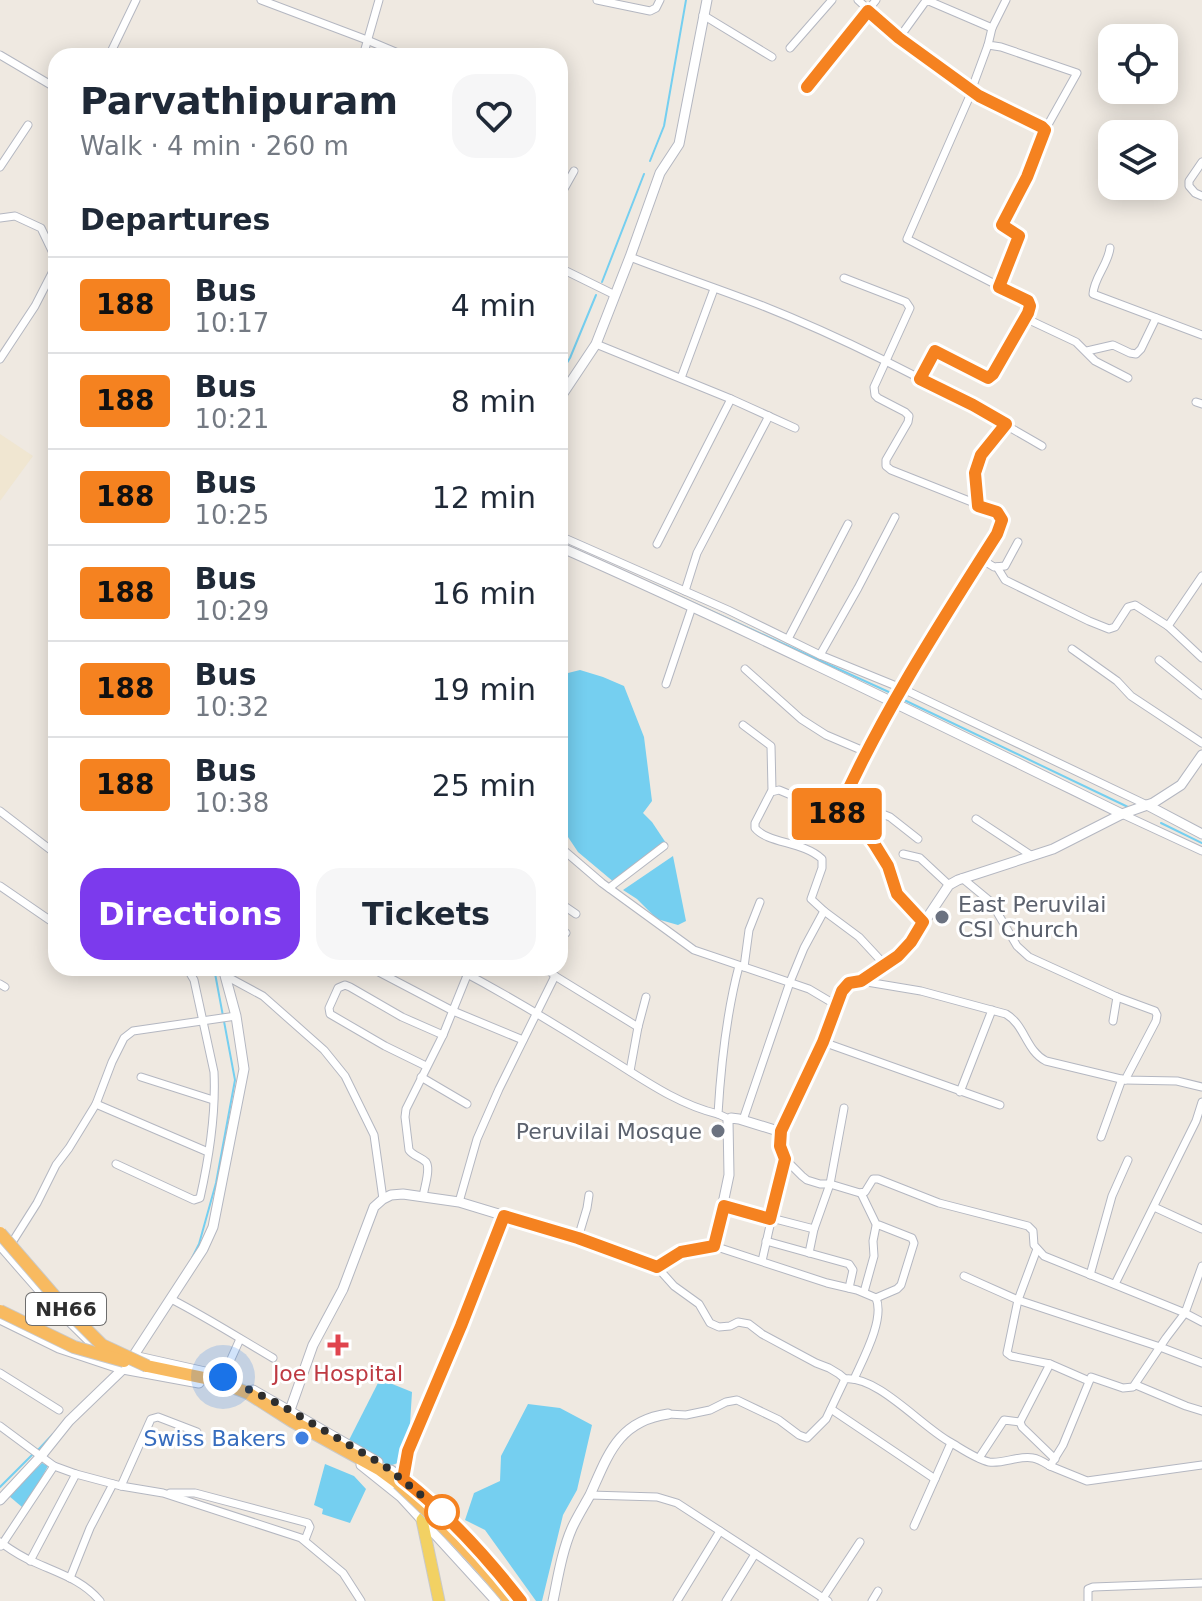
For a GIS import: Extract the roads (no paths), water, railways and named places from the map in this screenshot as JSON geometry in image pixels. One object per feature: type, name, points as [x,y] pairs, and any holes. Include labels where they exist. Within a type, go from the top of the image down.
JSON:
[{"type":"highway","name":"NH66","points":[[0,1233],[64,1307],[102,1345],[147,1366],[214,1380],[248,1393],[379,1469],[437,1519],[510,1601]]},
{"type":"highway","points":[[0,1311],[74,1347],[147,1366]]},
{"type":"main road","points":[[434,1505],[422,1520],[439,1601]]},
{"type":"street","points":[[113,48],[136,0]]},
{"type":"street","points":[[261,0],[386,48]]},
{"type":"street","points":[[365,48],[379,0]]},
{"type":"street","points":[[597,0],[650,11],[656,8],[660,0]]},
{"type":"street","points":[[568,386],[596,344],[660,173],[679,144],[707,0]]},
{"type":"street","points":[[790,48],[832,0]]},
{"type":"street","points":[[858,0],[899,38],[979,96],[1045,130]]},
{"type":"street","points":[[807,87],[876,0]]},
{"type":"street","points":[[920,379],[935,351],[988,378],[1030,306],[1028,301],[907,239],[972,91],[992,28],[1006,0]]},
{"type":"street","points":[[899,38],[925,2],[929,1],[992,28]]},
{"type":"street","points":[[703,15],[772,57]]},
{"type":"street","points":[[988,45],[1077,73],[1045,130],[1027,177],[1002,225],[1019,236],[999,287]]},
{"type":"street","points":[[0,55],[48,83]]},
{"type":"street","points":[[0,167],[28,125]]},
{"type":"street","points":[[1202,162],[1189,186],[1202,196]]},
{"type":"street","points":[[568,182],[574,171]]},
{"type":"street","points":[[0,218],[15,216],[41,228],[48,243]]},
{"type":"street","points":[[1110,248],[1093,294],[1202,335]]},
{"type":"street","points":[[630,257],[764,307],[885,361],[973,405],[1042,446]]},
{"type":"street","points":[[568,272],[615,295]]},
{"type":"street","points":[[837,814],[901,688],[997,534],[1002,520],[997,512],[886,466],[886,460],[909,416],[875,395],[875,382],[909,311],[909,305],[844,278]]},
{"type":"street","points":[[0,359],[48,281]]},
{"type":"street","points":[[681,378],[714,289]]},
{"type":"street","points":[[1025,318],[1076,342],[1095,361],[1128,378]]},
{"type":"street","points":[[1087,351],[1113,345],[1136,354],[1156,318]]},
{"type":"street","points":[[596,344],[795,428]]},
{"type":"street","points":[[657,544],[731,399]]},
{"type":"street","points":[[685,591],[697,553],[769,416]]},
{"type":"street","points":[[978,506],[975,473],[981,455],[1006,424]]},
{"type":"street","points":[[820,655],[895,517]]},
{"type":"street","points":[[788,639],[848,524]]},
{"type":"street","points":[[568,540],[820,655],[901,688],[1202,834]]},
{"type":"street","points":[[981,559],[994,567],[1005,566],[1018,542]]},
{"type":"street","points":[[568,551],[1202,851]]},
{"type":"street","points":[[997,567],[1005,580],[1109,629],[1115,627],[1131,605],[1139,607],[1168,626],[1202,658]]},
{"type":"street","points":[[1168,626],[1202,576]]},
{"type":"street","points":[[666,684],[692,607]]},
{"type":"street","points":[[1072,649],[1117,681],[1131,696],[1202,743]]},
{"type":"street","points":[[1159,660],[1202,695]]},
{"type":"street","points":[[745,669],[801,719],[826,735],[866,752]]},
{"type":"street","points":[[743,725],[771,746],[773,751],[772,790],[755,828],[761,834],[806,848],[822,859],[811,899],[859,937],[885,965]]},
{"type":"street","points":[[861,981],[898,956],[911,942],[949,885],[1053,849],[1122,814],[1161,799],[1181,785],[1202,755]]},
{"type":"street","points":[[772,790],[779,790],[837,814],[870,838],[888,866],[897,894],[923,922]]},
{"type":"street","points":[[844,799],[890,817],[918,839]]},
{"type":"street","points":[[0,811],[48,848]]},
{"type":"street","points":[[976,819],[1032,856]]},
{"type":"street","points":[[609,888],[664,846]]},
{"type":"street","points":[[568,854],[694,950],[809,989],[836,1005]]},
{"type":"street","points":[[903,854],[920,858],[949,885]]},
{"type":"street","points":[[962,878],[991,902],[1017,946],[1029,957],[1117,997],[1152,1009],[1157,1015],[1124,1080],[1101,1137]]},
{"type":"street","points":[[0,886],[48,919]]},
{"type":"street","points":[[718,1114],[730,1001],[742,966],[749,930],[760,902]]},
{"type":"street","points":[[568,908],[576,914]]},
{"type":"street","points":[[743,1120],[790,982],[824,911]]},
{"type":"street","points":[[116,1164],[196,1200],[200,1197],[208,1152],[214,1072],[192,976]]},
{"type":"street","points":[[0,1500],[37,1453],[134,1355],[203,1249],[213,1227],[244,1069],[226,976]]},
{"type":"street","points":[[231,976],[263,996],[324,1050],[345,1076],[374,1135],[383,1199]]},
{"type":"street","points":[[386,976],[453,1011],[523,1040]]},
{"type":"street","points":[[423,1197],[428,1168],[409,1150],[406,1109],[443,1035],[466,976]]},
{"type":"street","points":[[476,976],[654,1086],[700,1110],[781,1131]]},
{"type":"street","points":[[459,1202],[477,1139],[555,976],[638,1027]]},
{"type":"street","points":[[1202,1087],[1177,1081],[1124,1080],[1056,1065],[1041,1059],[1031,1049],[1014,1019],[1006,1014],[921,991],[861,981],[849,983],[836,1005],[823,1042],[781,1131],[780,1146],[785,1159],[807,1180],[861,1193],[873,1179],[878,1179],[939,1203],[1028,1226],[1033,1231],[1033,1242],[1044,1256],[1202,1322]]},
{"type":"street","points":[[426,1066],[330,1014],[329,1008],[338,988],[345,985],[350,987],[402,1017],[443,1035]]},
{"type":"street","points":[[630,1071],[646,997]]},
{"type":"street","points":[[1113,1021],[1117,997]]},
{"type":"street","points":[[960,1092],[992,1010]]},
{"type":"street","points":[[13,1241],[56,1165],[96,1104],[126,1034],[232,1016]]},
{"type":"street","points":[[823,1042],[1000,1105]]},
{"type":"street","points":[[141,1077],[213,1100]]},
{"type":"street","points":[[421,1077],[467,1104]]},
{"type":"street","points":[[1115,1284],[1196,1121],[1202,1102]]},
{"type":"street","points":[[96,1104],[208,1152]]},
{"type":"street","points":[[809,1253],[830,1184],[844,1108]]},
{"type":"street","points":[[714,1246],[729,1175],[729,1119]]},
{"type":"street","points":[[762,1261],[785,1159]]},
{"type":"street","points":[[1090,1275],[1112,1196],[1128,1160]]},
{"type":"street","points":[[861,1193],[877,1226],[912,1238],[914,1242],[899,1288],[876,1298]]},
{"type":"street","points":[[290,1410],[313,1345],[343,1289],[374,1207],[391,1195],[403,1194],[459,1202],[578,1238],[657,1267],[674,1286],[699,1304],[710,1323],[719,1327],[738,1322],[749,1324],[845,1379],[854,1379],[879,1391],[903,1406],[926,1427],[979,1458],[1002,1462],[1033,1458],[1052,1462]]},
{"type":"street","points":[[578,1238],[589,1195]]},
{"type":"street","points":[[724,1206],[814,1229]]},
{"type":"street","points":[[1154,1207],[1202,1229]]},
{"type":"street","points":[[403,1479],[408,1451],[504,1216]]},
{"type":"street","points":[[864,1292],[874,1256],[877,1226]]},
{"type":"street","points":[[0,1227],[80,1319],[105,1340],[134,1355]]},
{"type":"street","points":[[766,1241],[849,1264],[853,1270],[849,1288]]},
{"type":"street","points":[[0,1245],[49,1301],[99,1351],[123,1369]]},
{"type":"street","points":[[657,1267],[681,1252],[714,1246],[876,1298]]},
{"type":"street","points":[[1037,1249],[1018,1300],[1007,1353],[1050,1364],[1089,1381]]},
{"type":"street","points":[[1052,1462],[1067,1437],[1093,1377],[1123,1388],[1136,1385],[1185,1313],[1202,1266]]},
{"type":"street","points":[[964,1276],[1018,1300],[1202,1363]]},
{"type":"street","points":[[854,1379],[873,1335],[879,1311],[876,1298]]},
{"type":"street","points":[[171,1299],[273,1358]]},
{"type":"street","points":[[0,1305],[62,1338],[99,1351],[134,1355],[223,1377],[290,1410],[403,1479],[459,1528],[521,1601]]},
{"type":"street","points":[[0,1319],[59,1348],[123,1369],[215,1385],[246,1398],[367,1469],[393,1489],[496,1601]]},
{"type":"street","points":[[223,1377],[240,1339]]},
{"type":"street","points":[[1020,1422],[1050,1364]]},
{"type":"street","points":[[0,1373],[59,1410]]},
{"type":"street","points":[[553,1601],[564,1548],[572,1528],[607,1455],[626,1431],[648,1418],[668,1414],[686,1415],[737,1400],[779,1420],[807,1438],[826,1419],[845,1379]]},
{"type":"street","points":[[1136,1385],[1202,1411]]},
{"type":"street","points":[[831,1409],[935,1479]]},
{"type":"street","points":[[70,1578],[90,1528],[117,1485],[151,1419],[158,1417],[197,1432]]},
{"type":"street","points":[[979,1458],[1004,1420],[1020,1422]]},
{"type":"street","points":[[1020,1422],[1052,1462],[1069,1474],[1089,1481],[1202,1465]]},
{"type":"street","points":[[0,1426],[54,1466],[117,1485],[163,1493],[296,1535],[343,1573],[361,1601]]},
{"type":"street","points":[[914,1526],[951,1443]]},
{"type":"street","points":[[54,1466],[1,1545],[70,1578],[91,1590],[100,1601]]},
{"type":"street","points":[[30,1561],[76,1474]]},
{"type":"street","points":[[163,1493],[195,1493],[308,1523],[310,1527],[305,1540]]},
{"type":"street","points":[[590,1495],[667,1499],[677,1503],[824,1600],[860,1542]]},
{"type":"street","points":[[677,1601],[720,1531]]},
{"type":"street","points":[[726,1601],[755,1554]]},
{"type":"street","points":[[1088,1601],[1088,1589],[1093,1587],[1202,1583]]},
{"type":"street","points":[[872,1601],[878,1591]]},
{"type":"water","points":[[580,670],[624,686],[644,737],[652,801],[643,813],[668,846],[615,883],[578,852],[568,837],[568,673]]},
{"type":"water","points":[[673,856],[686,921],[678,925],[657,919],[623,890]]},
{"type":"water","points":[[380,1379],[412,1392],[409,1440],[398,1463],[389,1466],[348,1442]]},
{"type":"water","points":[[528,1404],[560,1408],[592,1425],[577,1490],[563,1515],[542,1601],[536,1601],[485,1530],[465,1520],[474,1493],[500,1481],[501,1456]]},
{"type":"water","points":[[42,1463],[48,1466],[22,1507],[9,1496]]},
{"type":"water","points":[[325,1464],[354,1476],[366,1489],[350,1523],[322,1514],[323,1509],[314,1505]]},
{"type":"waterway","points":[[650,161],[664,126],[686,0]]},
{"type":"waterway","points":[[602,282],[644,174]]},
{"type":"waterway","points":[[568,361],[596,295]]},
{"type":"waterway","points":[[652,584],[891,693]]},
{"type":"waterway","points":[[902,699],[1128,807]]},
{"type":"waterway","points":[[1161,823],[1202,843]]},
{"type":"waterway","points":[[192,1258],[199,1244],[216,1183],[235,1080],[216,976]]},
{"type":"waterway","points":[[38,1450],[53,1434]]},
{"type":"waterway","points":[[0,1487],[33,1454]]},
{"type":"place","name":"East Peruvilai CSI Church","points":[[942,917]]},
{"type":"place","name":"Peruvilai Mosque","points":[[718,1131]]},
{"type":"place","name":"Joe Hospital","points":[[338,1345]]},
{"type":"place","name":"Swiss Bakers","points":[[302,1438]]}]
